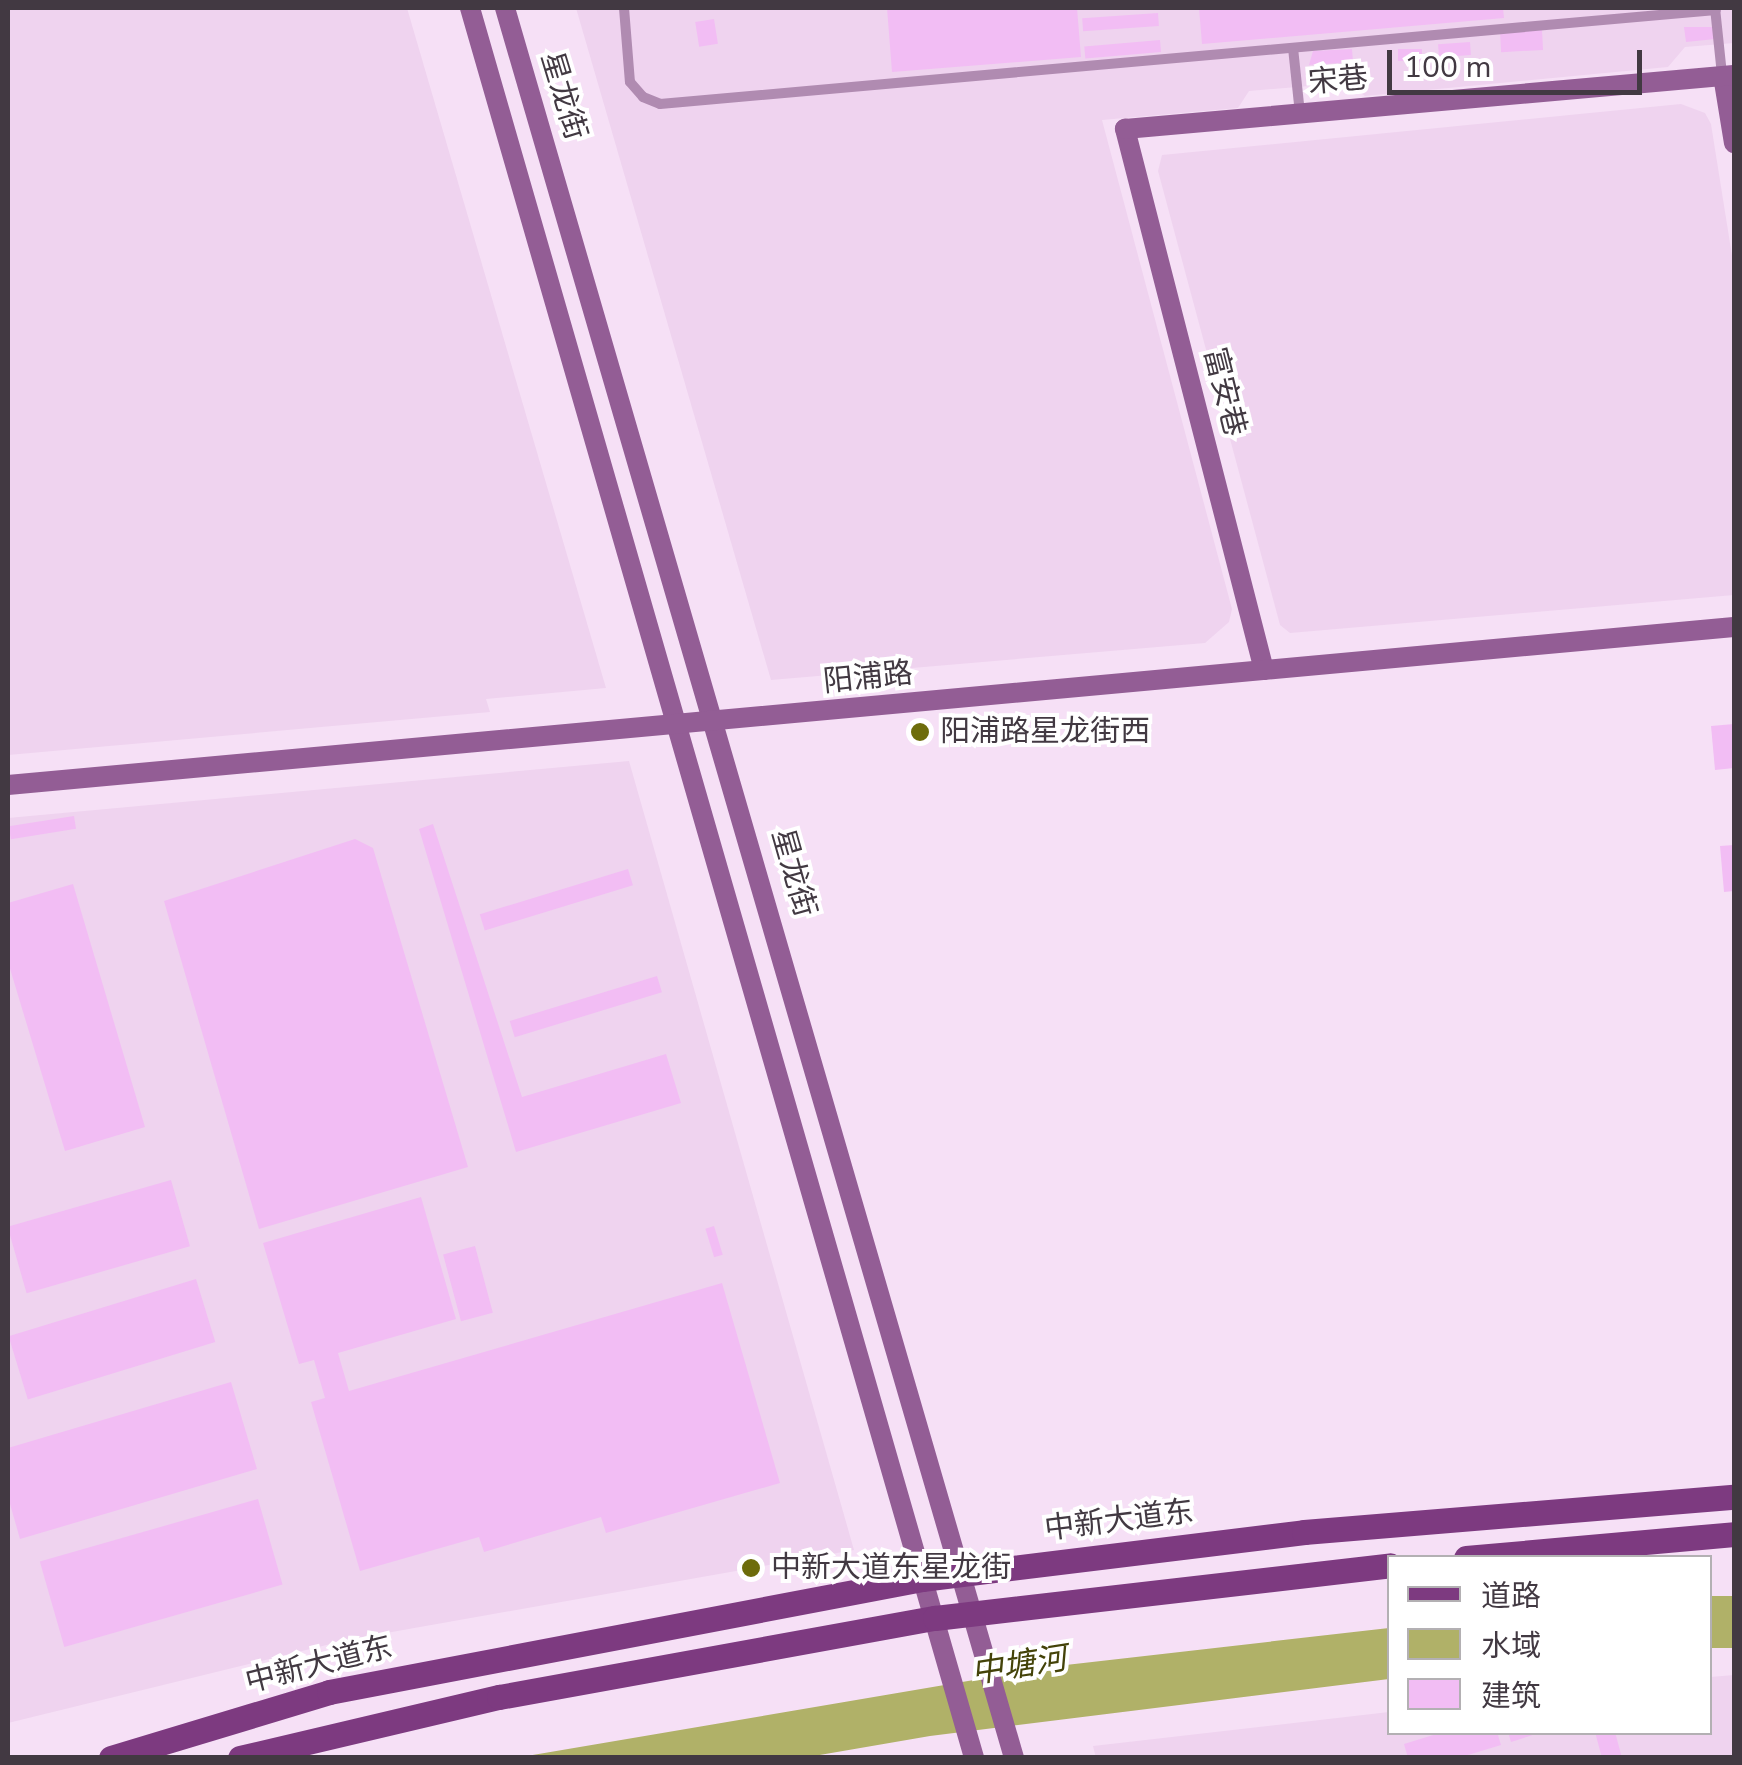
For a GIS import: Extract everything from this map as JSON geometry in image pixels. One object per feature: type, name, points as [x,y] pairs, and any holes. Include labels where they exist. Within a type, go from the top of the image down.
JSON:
[{"type":"main road","points":[[470,8],[974,1758]]},
{"type":"main road","name":"星龙街","points":[[505,8],[717,721],[976,1613],[1014,1758]]},
{"type":"main road","points":[[1728,76],[1734,143]]},
{"type":"main road","name":"宋巷","points":[[1125,130],[1728,76]]},
{"type":"main road","name":"富安巷","points":[[1125,130],[1264,670]]},
{"type":"main road","name":"阳浦路","points":[[8,785],[1734,627]]},
{"type":"main road","name":"中新大道东","points":[[111,1758],[329,1692],[922,1579],[1304,1532],[1734,1498]]},
{"type":"main road","points":[[1500,1555],[1734,1534]]},
{"type":"main road","points":[[240,1758],[499,1698],[935,1618],[1387,1565]]},
{"type":"lane","points":[[624,8],[630,82],[643,98],[660,104],[1716,9],[1728,76]]},
{"type":"lane","points":[[1293,48],[1300,114]]},
{"type":"shaded area","points":[[8,8],[407,8],[606,688],[486,699],[490,712],[8,755]]},
{"type":"shaded area","points":[[576,8],[1734,8],[1734,43],[1685,47],[1668,67],[1365,96],[1346,83],[1249,91],[1238,108],[1102,120],[1232,609],[1229,622],[1205,643],[771,680]]},
{"type":"shaded area","points":[[1681,104],[1705,113],[1711,124],[1734,268],[1734,595],[1290,633],[1280,625],[1158,171],[1162,155]]},
{"type":"shaded area","points":[[629,761],[854,1550],[347,1640],[8,1723],[8,818]]},
{"type":"shaded area","points":[[1734,1675],[1734,1757],[1096,1758],[1093,1746],[1387,1712],[1387,1735],[1712,1735],[1712,1677]]},
{"type":"water","points":[[1712,1596],[1734,1596],[1734,1648],[1712,1648]]},
{"type":"water","points":[[1387,1628],[1387,1679],[930,1736],[808,1757],[515,1758],[1057,1666]]},
{"type":"building","points":[[887,8],[1077,8],[1081,57],[892,72]]},
{"type":"building","points":[[1199,8],[1503,8],[1504,18],[1202,44]]},
{"type":"building","points":[[1158,13],[1159,26],[1083,31],[1082,18]]},
{"type":"building","points":[[714,19],[718,44],[699,47],[695,22]]},
{"type":"building","points":[[1684,27],[1712,27],[1715,39],[1686,42]]},
{"type":"building","points":[[1542,30],[1543,50],[1501,52],[1500,32]]},
{"type":"building","points":[[1160,40],[1161,52],[1085,59],[1084,47]]},
{"type":"building","points":[[1470,42],[1471,55],[1439,57],[1438,44]]},
{"type":"building","points":[[1352,49],[1353,62],[1309,65],[1313,51]]},
{"type":"building","points":[[1398,49],[1422,49],[1422,61],[1398,61]]},
{"type":"building","points":[[1734,724],[1734,768],[1715,770],[1711,726]]},
{"type":"building","points":[[74,816],[76,829],[11,839],[9,826]]},
{"type":"building","points":[[433,824],[522,1097],[666,1054],[681,1103],[516,1152],[419,829]]},
{"type":"building","points":[[355,839],[373,848],[468,1167],[259,1229],[164,901]]},
{"type":"building","points":[[1734,845],[1734,891],[1724,892],[1720,846]]},
{"type":"building","points":[[628,869],[633,885],[485,931],[480,914]]},
{"type":"building","points":[[73,884],[145,1127],[65,1151],[8,962],[8,903]]},
{"type":"building","points":[[657,976],[662,992],[515,1037],[510,1021]]},
{"type":"building","points":[[171,1180],[190,1246],[27,1293],[8,1227]]},
{"type":"building","points":[[421,1197],[456,1319],[338,1353],[349,1391],[722,1283],[780,1483],[606,1533],[601,1517],[484,1552],[479,1537],[360,1571],[311,1402],[325,1398],[314,1360],[299,1364],[263,1243]]},
{"type":"building","points":[[714,1226],[723,1255],[714,1257],[705,1229]]},
{"type":"building","points":[[475,1246],[493,1313],[461,1321],[443,1255]]},
{"type":"building","points":[[196,1279],[215,1342],[28,1399],[9,1336]]},
{"type":"building","points":[[231,1382],[257,1469],[20,1539],[8,1497],[8,1448]]},
{"type":"building","points":[[258,1499],[283,1585],[64,1647],[40,1562]]},
{"type":"building","points":[[1433,1735],[1498,1735],[1501,1745],[1458,1758],[1408,1758],[1404,1744]]},
{"type":"building","points":[[1509,1735],[1533,1735],[1511,1742]]},
{"type":"building","points":[[1596,1735],[1616,1735],[1622,1758],[1602,1758]]},
{"type":"place","name":"阳浦路星龙街西","points":[[920,732]]},
{"type":"place","name":"中新大道东星龙街","points":[[751,1568]]},
{"type":"water label","name":"中塘河","points":[[1019,1666]]}]
